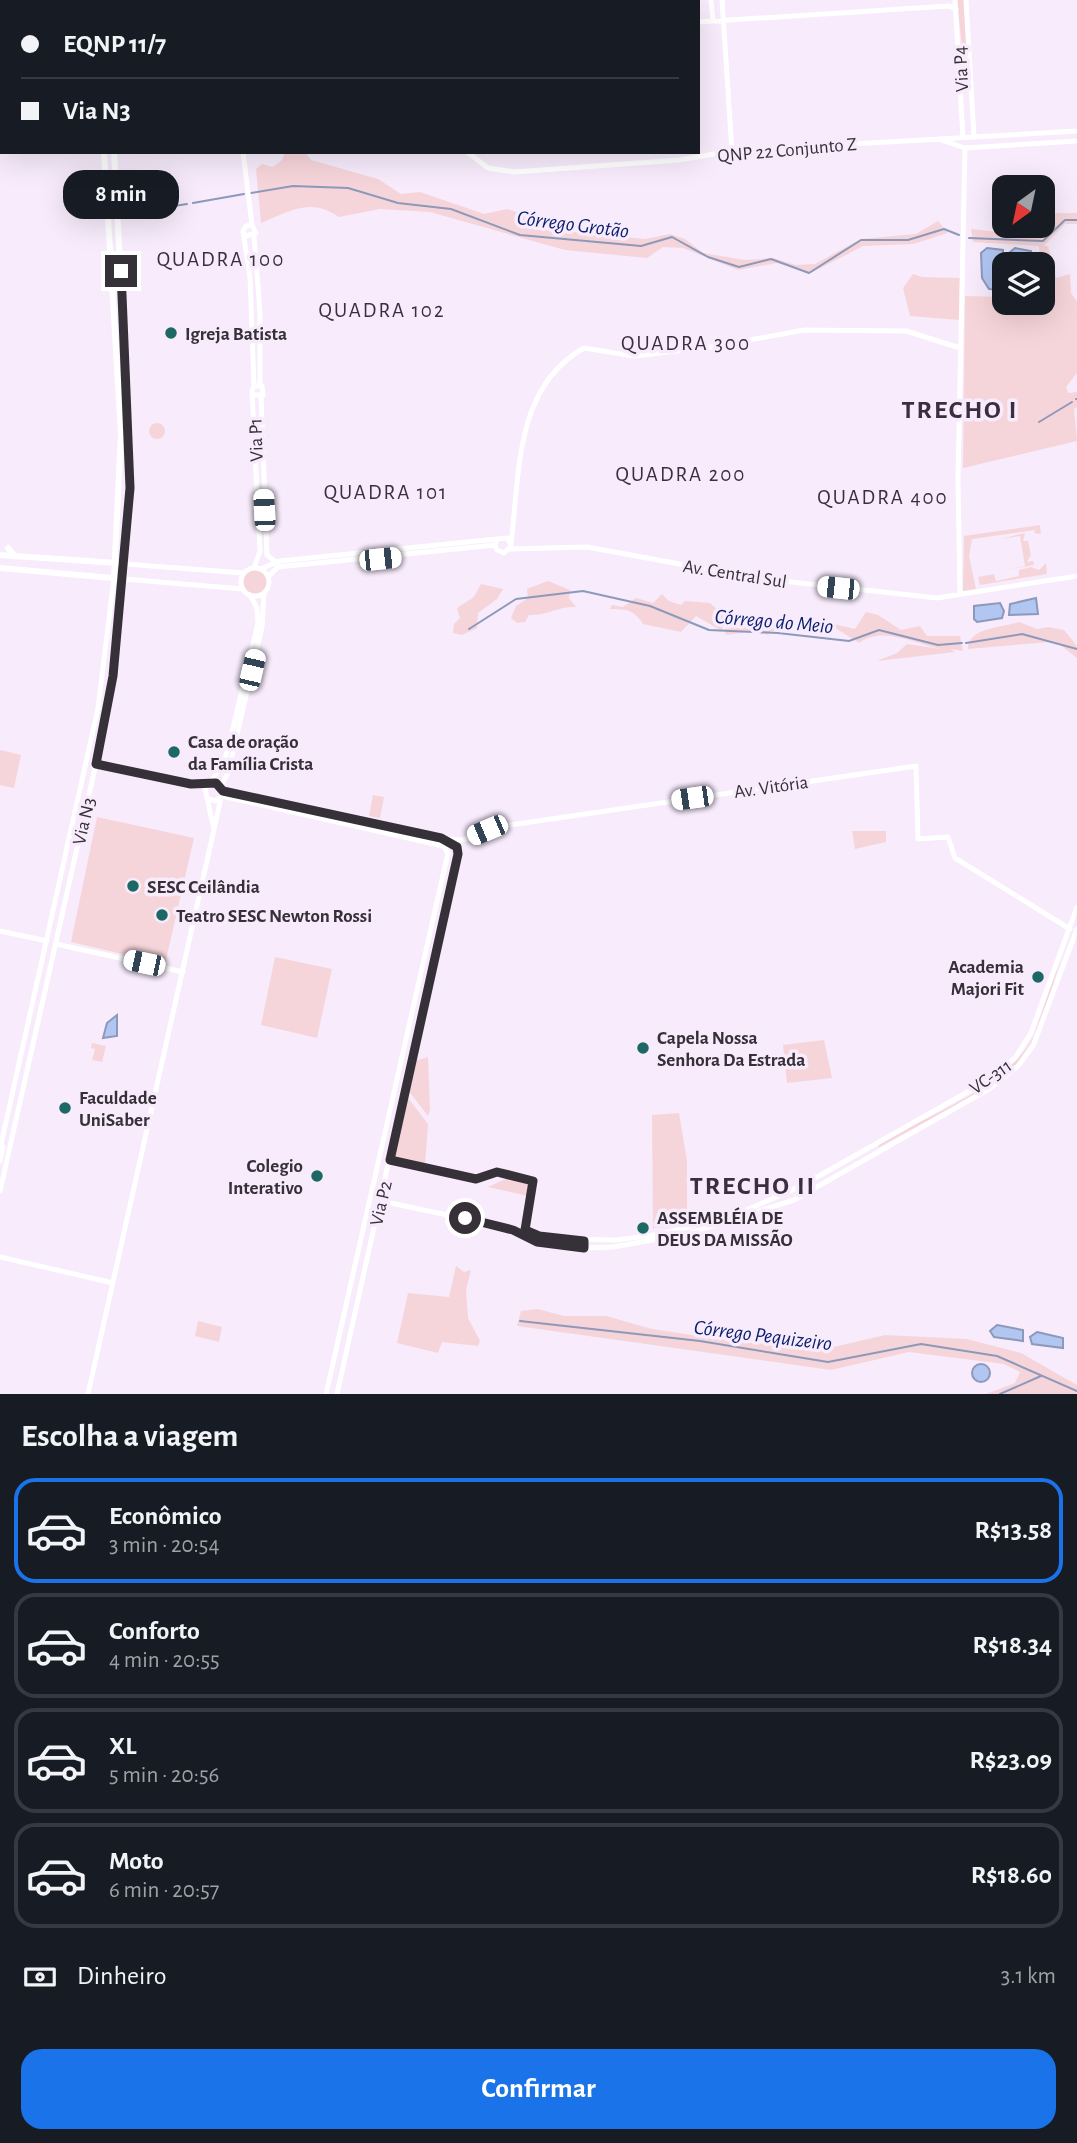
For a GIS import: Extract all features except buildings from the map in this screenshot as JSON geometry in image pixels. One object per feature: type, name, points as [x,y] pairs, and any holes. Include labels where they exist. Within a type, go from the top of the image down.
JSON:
[{"type":"main road","points":[[104,154],[123,449],[130,449]]},
{"type":"main road","name":"Via N3","points":[[114,154],[130,449],[124,579]]},
{"type":"main road","points":[[107,201],[112,242],[115,245],[119,242]]},
{"type":"main road","points":[[111,254],[113,250],[117,253],[122,297]]},
{"type":"main road","points":[[114,578],[120,407]]},
{"type":"main road","points":[[120,459],[124,456],[127,459],[128,500]]},
{"type":"main road","points":[[8,548],[13,556]]},
{"type":"main road","points":[[124,579],[0,568],[1,555],[125,564]]},
{"type":"main road","points":[[12,569],[6,561],[13,556]]},
{"type":"main road","points":[[6,577],[12,569]]},
{"type":"street","points":[[711,0],[713,21]]},
{"type":"street","points":[[722,0],[732,151]]},
{"type":"street","name":"Via P4","points":[[965,0],[974,137]]},
{"type":"street","points":[[700,22],[954,4]]},
{"type":"street","name":"Via P4","points":[[954,4],[963,138]]},
{"type":"street","points":[[959,72],[970,72]]},
{"type":"street","name":"QNP 22 Conjunto Z","points":[[469,154],[488,168],[514,172],[680,160],[732,151],[1077,131]]},
{"type":"street","points":[[1024,134],[1025,144]]},
{"type":"street","points":[[1014,144],[1018,141],[1015,135]]},
{"type":"street","points":[[955,147],[956,138]]},
{"type":"street","points":[[942,140],[955,147],[965,148],[1077,141]]},
{"type":"street","points":[[960,593],[960,348],[965,148]]},
{"type":"street","name":"Via P1","points":[[243,154],[249,226]]},
{"type":"street","name":"Via P1","points":[[249,226],[256,231],[254,236],[260,313],[257,385]]},
{"type":"street","name":"Via P1","points":[[249,226],[243,231],[246,236],[258,396],[261,510],[267,555],[276,562]]},
{"type":"street","points":[[246,236],[254,236]]},
{"type":"street","points":[[510,542],[518,463],[526,424],[561,364],[584,348],[634,356],[711,347],[804,330],[906,331],[960,348]]},
{"type":"street","name":"Via P1","points":[[257,385],[264,390],[258,396]]},
{"type":"street","name":"Via P1","points":[[257,568],[262,522]]},
{"type":"street","name":"Av. Central Sul","points":[[496,542],[501,553],[510,542]]},
{"type":"street","name":"Av. Central Sul","points":[[268,577],[278,567],[496,542]]},
{"type":"street","name":"Av. Central Sul","points":[[257,568],[276,562],[510,542],[519,547],[587,547],[744,576],[937,598],[1077,576]]},
{"type":"street","points":[[88,1394],[222,793],[262,627],[264,593],[269,586],[268,577],[257,568],[244,573],[125,564]]},
{"type":"street","points":[[193,585],[199,580],[198,570]]},
{"type":"street","points":[[209,586],[206,578],[211,571]]},
{"type":"street","points":[[214,835],[207,790],[223,764],[229,745],[258,623],[257,608],[243,589],[241,581],[244,573]]},
{"type":"street","points":[[113,676],[109,678],[106,674],[114,578]]},
{"type":"street","points":[[124,579],[243,589]]},
{"type":"street","name":"Via N3","points":[[0,1192],[104,728],[124,579]]},
{"type":"street","points":[[250,595],[264,593]]},
{"type":"street","points":[[104,728],[108,685],[105,682],[102,685],[110,623]]},
{"type":"street","name":"Via N3","points":[[38,981],[102,685]]},
{"type":"street","points":[[96,764],[191,784],[207,790],[462,840]]},
{"type":"street","name":"Av. Vitória","points":[[462,840],[510,825],[916,766],[918,839],[948,837],[955,858],[1072,931]]},
{"type":"street","points":[[226,778],[231,793]]},
{"type":"street","points":[[207,790],[212,802],[222,793]]},
{"type":"street","name":"Via P2","points":[[222,793],[443,846],[447,850],[327,1394]]},
{"type":"street","points":[[75,860],[71,862],[68,859],[79,795]]},
{"type":"street","points":[[441,838],[458,850]]},
{"type":"street","name":"Via P2","points":[[337,1394],[462,840]]},
{"type":"street","points":[[58,934],[69,871],[67,867],[63,869]]},
{"type":"street","points":[[1074,939],[1072,931],[1077,908]]},
{"type":"street","points":[[0,931],[47,941]]},
{"type":"street","name":"VC-311","points":[[593,1244],[662,1234],[713,1221],[766,1203],[828,1172],[1005,1068],[1022,1049],[1067,948],[1074,939],[1072,931]]},
{"type":"street","name":"VC-311","points":[[830,1180],[876,1150],[989,1089],[1025,1057],[1032,1045],[1072,931]]},
{"type":"street","points":[[56,944],[183,972]]},
{"type":"street","points":[[38,981],[32,1016],[36,1019],[39,1017]]},
{"type":"street","points":[[0,1149],[38,981]]},
{"type":"street","points":[[419,985],[422,992],[429,988]]},
{"type":"street","points":[[414,1002],[421,997],[425,1005]]},
{"type":"street","points":[[28,1026],[31,1023],[34,1026],[29,1065]]},
{"type":"street","points":[[956,1098],[950,1106],[956,1107]]},
{"type":"street","points":[[392,1103],[402,1104]]},
{"type":"street","points":[[390,1110],[400,1114]]},
{"type":"street","points":[[0,1161],[7,1118]]},
{"type":"street","points":[[873,1144],[876,1144],[876,1150]]},
{"type":"street","points":[[390,1160],[476,1179],[497,1172],[533,1181],[524,1225],[527,1235]]},
{"type":"street","points":[[381,1201],[505,1227],[543,1244],[643,1242],[695,1231],[793,1200],[830,1180],[825,1177],[828,1172]]},
{"type":"street","points":[[0,1257],[113,1283]]},
{"type":"street","points":[[357,1260],[368,1257]]},
{"type":"street","points":[[357,1260],[366,1266]]},
{"type":"shaded area","points":[[957,0],[964,0],[968,65],[964,67]]},
{"type":"shaded area","points":[[284,154],[306,154],[311,160],[378,179],[401,194],[420,192],[484,214],[507,209],[523,214],[536,228],[645,239],[670,234],[685,239],[703,253],[745,260],[773,258],[796,265],[815,264],[861,239],[916,234],[938,221],[948,233],[913,244],[863,246],[811,273],[777,263],[738,270],[683,248],[663,247],[647,258],[565,250],[430,212],[380,209],[339,217],[329,211],[309,207],[261,223],[256,169],[262,164],[273,167],[282,160]]},
{"type":"shaded area","points":[[1077,213],[1077,224],[1065,224],[1055,234],[1055,215]]},
{"type":"shaded area","points":[[971,229],[992,231],[992,238],[1052,238],[1044,246],[1048,246],[1050,252],[1039,252],[1039,246],[973,242]]},
{"type":"shaded area","points":[[913,274],[922,277],[960,278],[959,320],[910,316],[903,288]]},
{"type":"shaded area","points":[[1055,274],[1056,278],[1070,274],[1071,293],[1077,302],[1077,373],[1066,387],[1068,393],[1077,392],[1077,407],[1074,409],[1077,441],[963,468],[965,296],[992,297],[992,315],[1055,315]]},
{"type":"shaded area","points":[[157,423],[163,425],[163,437],[157,439],[151,437],[149,431],[151,425]]},
{"type":"shaded area","points":[[1040,525],[1041,534],[1034,533],[1035,530],[972,539],[969,556],[976,589],[963,591],[964,536]]},
{"type":"shaded area","points":[[1025,533],[1023,541],[1028,541],[1031,555],[1027,562],[1033,561],[1034,565],[1006,570],[1025,566],[1020,536],[1000,539]]},
{"type":"shaded area","points":[[1046,563],[1047,574],[980,585],[978,577],[994,574],[996,581],[1019,576],[1019,570],[1031,567],[1039,570]]},
{"type":"shaded area","points":[[255,570],[264,573],[267,582],[264,591],[255,594],[246,591],[243,582],[246,573]]},
{"type":"shaded area","points":[[548,581],[570,590],[569,598],[576,607],[529,615],[525,622],[517,623],[511,618],[516,606],[528,598],[527,589]]},
{"type":"shaded area","points":[[481,584],[503,589],[497,599],[478,613],[477,628],[462,635],[453,633],[454,624],[460,618],[457,608],[474,597]]},
{"type":"shaded area","points":[[662,594],[669,601],[681,605],[685,601],[710,603],[724,616],[722,631],[696,616],[681,632],[643,624],[629,611],[610,609],[612,605],[623,607],[636,598],[653,603]]},
{"type":"shaded area","points":[[866,612],[878,615],[901,630],[920,626],[927,636],[960,636],[963,651],[950,649],[955,652],[877,661],[897,653],[907,644],[941,649],[889,636],[868,638],[859,643],[834,627],[834,624],[855,629]]},
{"type":"shaded area","points":[[781,622],[795,630],[771,631],[768,635],[753,631],[726,635],[724,629]]},
{"type":"shaded area","points":[[1019,622],[1037,629],[1048,627],[1064,630],[1077,646],[1077,658],[1059,644],[1049,642],[968,649],[974,636],[980,632]]},
{"type":"shaded area","points":[[0,750],[21,755],[14,788],[0,785]]},
{"type":"shaded area","points":[[373,795],[384,797],[380,818],[369,816]]},
{"type":"shaded area","name":"SESC Ceilândia","points":[[97,817],[194,838],[165,964],[71,942]]},
{"type":"shaded area","points":[[852,831],[886,831],[886,842],[855,849]]},
{"type":"shaded area","points":[[1064,948],[1045,1009],[1034,1034]]},
{"type":"shaded area","points":[[275,957],[332,969],[317,1038],[261,1025]]},
{"type":"shaded area","points":[[1034,1034],[1014,1068],[987,1088],[879,1147],[877,1143],[981,1089],[1016,1060]]},
{"type":"shaded area","points":[[824,1040],[832,1078],[787,1083],[783,1045]]},
{"type":"shaded area","points":[[92,1043],[106,1046],[102,1062],[92,1060],[95,1049],[91,1048]]},
{"type":"shaded area","points":[[428,1057],[428,1116],[408,1090],[415,1061]]},
{"type":"shaded area","points":[[408,1098],[428,1124],[425,1165],[394,1157]]},
{"type":"shaded area","points":[[679,1113],[687,1161],[687,1220],[683,1226],[653,1228],[652,1115]]},
{"type":"shaded area","points":[[508,1178],[507,1180],[529,1184],[528,1196],[488,1187]]},
{"type":"shaded area","points":[[456,1266],[464,1272],[471,1270],[466,1290],[468,1318],[480,1341],[478,1346],[442,1342],[438,1353],[397,1343],[408,1293],[449,1297]]},
{"type":"shaded area","points":[[538,1309],[564,1316],[606,1316],[652,1329],[739,1342],[825,1349],[885,1335],[967,1339],[1021,1353],[1077,1385],[1077,1394],[986,1394],[1015,1383],[1020,1372],[1004,1364],[909,1352],[831,1370],[517,1326],[521,1311]]},
{"type":"shaded area","points":[[198,1321],[222,1327],[219,1342],[195,1336]]},
{"type":"water","points":[[987,248],[1003,250],[992,252],[992,289],[982,278],[981,253]]},
{"type":"water","points":[[1015,248],[1031,252],[1010,252]]},
{"type":"water","points":[[1036,598],[1038,614],[1009,615],[1010,604]]},
{"type":"water","points":[[1000,603],[1004,611],[1002,618],[977,622],[974,619],[974,606]]},
{"type":"water","points":[[117,1015],[117,1036],[103,1038],[107,1023]]},
{"type":"water","points":[[997,1325],[1023,1330],[1023,1341],[994,1337],[990,1331]]},
{"type":"water","points":[[1037,1332],[1063,1338],[1063,1348],[1032,1344],[1030,1337]]},
{"type":"water","points":[[981,1364],[987,1367],[990,1373],[987,1379],[981,1382],[975,1379],[972,1373],[975,1367]]},
{"type":"waterway","name":"Córrego Grotão","points":[[251,193],[293,186],[348,188],[398,203],[451,209],[520,235],[641,246],[672,237],[708,257],[739,267],[771,259],[809,273],[861,240],[908,240],[944,229],[959,235]]},
{"type":"waterway","name":"Córrego Grotão","points":[[193,203],[244,194]]},
{"type":"waterway","name":"Córrego Grotão","points":[[155,209],[187,204]]},
{"type":"waterway","name":"Córrego Grotão","points":[[969,238],[1043,241],[1065,220],[1077,220]]},
{"type":"waterway","points":[[1039,422],[1072,402]]},
{"type":"waterway","name":"Córrego do Meio","points":[[469,629],[516,599],[583,591],[650,606],[709,630],[778,633],[849,641],[879,630],[938,645],[962,643]]},
{"type":"waterway","name":"Córrego do Meio","points":[[966,643],[1022,634],[1077,649]]},
{"type":"waterway","name":"Córrego Pequizeiro","points":[[520,1321],[700,1341],[828,1362],[921,1344],[997,1356],[1077,1391]]},
{"type":"waterway","points":[[1000,1394],[1041,1376]]},
{"type":"place","name":"Igreja Batista","points":[[171,333]]},
{"type":"place","name":"Casa de oração da Família Crista","points":[[174,752]]},
{"type":"place","name":"SESC Ceilândia","points":[[133,886]]},
{"type":"place","name":"Teatro SESC Newton Rossi","points":[[162,915]]},
{"type":"place","name":"Academia Majori Fit","points":[[1038,977]]},
{"type":"place","name":"Capela Nossa Senhora Da Estrada","points":[[643,1048]]},
{"type":"place","name":"Faculdade UniSaber","points":[[65,1108]]},
{"type":"place","name":"Colegio Interativo","points":[[317,1176]]},
{"type":"place","name":"ASSEMBLÉIA DE DEUS DA MISSÃO","points":[[643,1228]]},
{"type":"district","name":"QUADRA 100","points":[[221,259]]},
{"type":"district","name":"QUADRA 102","points":[[382,310]]},
{"type":"district","name":"QUADRA 300","points":[[686,343]]},
{"type":"district","name":"TRECHO I","points":[[960,409]]},
{"type":"district","name":"QUADRA 200","points":[[681,474]]},
{"type":"district","name":"QUADRA 101","points":[[386,492]]},
{"type":"district","name":"QUADRA 400","points":[[883,497]]},
{"type":"district","name":"TRECHO II","points":[[753,1185]]},
{"type":"route","points":[[121,271],[130,488],[113,676],[96,764],[191,784],[207,786],[216,783],[223,791],[441,838],[457,847],[458,854],[390,1160],[476,1179],[497,1172],[533,1181],[524,1222],[525,1230],[539,1236],[584,1241],[584,1248],[537,1242],[505,1227],[465,1218]]}]
